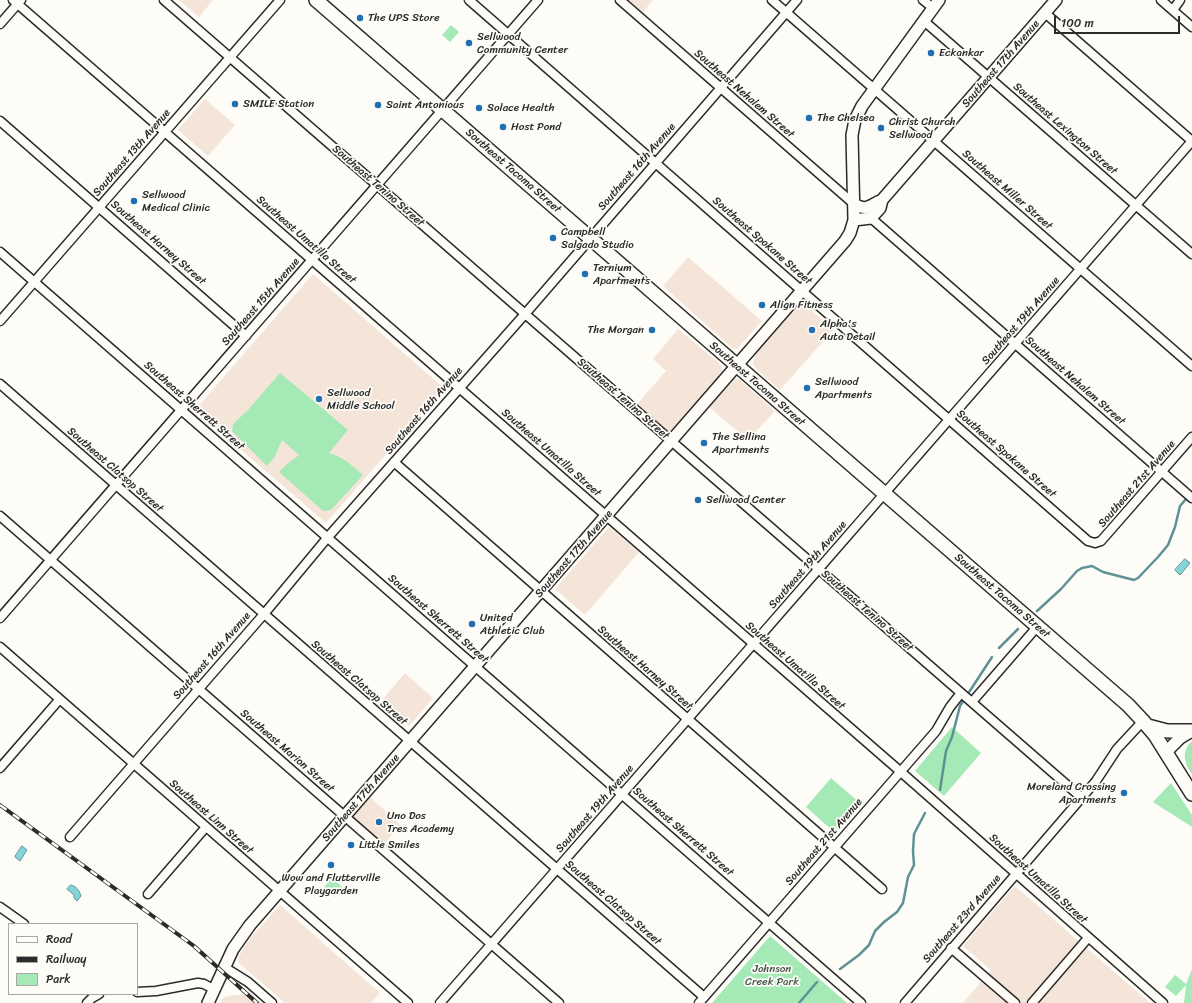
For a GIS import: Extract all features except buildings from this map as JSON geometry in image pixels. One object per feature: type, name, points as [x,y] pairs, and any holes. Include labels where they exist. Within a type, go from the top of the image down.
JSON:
[{"type":"main road","name":"Southeast Tacoma Street","points":[[316,0],[1128,705],[1145,723],[1166,752]]},
{"type":"main road","name":"Southeast 17th Avenue","points":[[854,204],[859,207],[868,208],[882,200],[1056,0]]},
{"type":"main road","points":[[854,204],[852,135],[853,126],[858,113],[936,4]]},
{"type":"main road","name":"Southeast 17th Avenue","points":[[871,218],[880,208],[882,200]]},
{"type":"main road","name":"Southeast 17th Avenue","points":[[208,1003],[224,967],[240,938],[845,242],[850,233],[854,220],[854,204]]},
{"type":"main road","points":[[854,220],[871,218]]},
{"type":"main road","points":[[1145,723],[1167,731],[1191,732]]},
{"type":"main road","points":[[1191,732],[1180,738],[1166,752],[1192,794]]},
{"type":"street","name":"Southeast Tenino Street","points":[[164,0],[1082,798]]},
{"type":"street","name":"Southeast 13th Avenue","points":[[0,321],[280,0]]},
{"type":"street","name":"Southeast Spokane Street","points":[[469,0],[1088,540],[1097,543]]},
{"type":"street","name":"Southeast 15th Avenue","points":[[0,618],[538,0]]},
{"type":"street","name":"Southeast Nehalem Street","points":[[620,0],[854,204]]},
{"type":"street","name":"Southeast Miller Street","points":[[772,0],[1192,366]]},
{"type":"street","name":"Southeast 16th Avenue","points":[[70,838],[132,764],[264,614],[328,537],[525,314],[797,0]]},
{"type":"street","points":[[923,0],[936,4]]},
{"type":"street","points":[[1162,0],[1192,26]]},
{"type":"street","points":[[1173,10],[1180,0]]},
{"type":"street","points":[[0,24],[17,2]]},
{"type":"street","name":"Southeast Umatilla Street","points":[[17,2],[164,132],[901,772],[1163,1003]]},
{"type":"street","points":[[1046,13],[1192,141]]},
{"type":"street","name":"Southeast Lexington Street","points":[[924,21],[1192,254]]},
{"type":"street","name":"Southeast Harney Street","points":[[0,121],[246,336]]},
{"type":"street","name":"Southeast 19th Avenue","points":[[440,1003],[1192,141]]},
{"type":"street","name":"Southeast Nehalem Street","points":[[871,218],[1192,498]]},
{"type":"street","name":"Southeast Sherrett Street","points":[[0,252],[770,922],[861,1003]]},
{"type":"street","name":"Southeast Clatsop Street","points":[[0,384],[410,741],[702,1000]]},
{"type":"street","name":"Southeast 21st Avenue","points":[[1097,543],[1105,537],[1192,437]]},
{"type":"street","name":"Southeast Harney Street","points":[[394,462],[882,889]]},
{"type":"street","name":"Southeast Marion Street","points":[[0,516],[559,1003]]},
{"type":"street","points":[[970,701],[1037,627]]},
{"type":"street","name":"Southeast Linn Street","points":[[0,647],[132,764],[408,1003]]},
{"type":"street","name":"Southeast 21st Avenue","points":[[702,1000],[936,731],[950,707],[961,693]]},
{"type":"street","points":[[0,768],[59,700]]},
{"type":"street","name":"Southeast 23rd Avenue","points":[[905,1003],[1082,798],[1096,781],[1117,748],[1145,723]]},
{"type":"street","points":[[148,894],[206,827]]},
{"type":"street","points":[[0,907],[23,923]]},
{"type":"street","points":[[1032,1003],[1088,938]]},
{"type":"street","points":[[952,948],[1015,1003]]},
{"type":"street","points":[[224,967],[248,982],[272,1003]]},
{"type":"street","points":[[138,992],[156,991],[198,983],[204,984],[215,990]]},
{"type":"street","points":[[86,1003],[97,995]]},
{"type":"shaded area","points":[[179,0],[213,0],[199,17]]},
{"type":"shaded area","points":[[628,0],[653,0],[643,12]]},
{"type":"shaded area","points":[[205,99],[235,125],[208,156],[178,130]]},
{"type":"shaded area","points":[[688,257],[762,321],[737,349],[732,348],[663,286]]},
{"type":"shaded area","name":"Sellwood Middle School","points":[[313,274],[444,388],[326,523],[195,410]]},
{"type":"shaded area","points":[[801,302],[834,329],[780,390],[757,370],[753,364],[754,359],[756,353]]},
{"type":"shaded area","points":[[678,329],[718,362],[722,367],[722,371],[719,377],[673,430],[668,432],[637,404],[666,371],[653,359]]},
{"type":"shaded area","points":[[735,379],[739,379],[775,411],[748,440],[709,407]]},
{"type":"shaded area","points":[[609,527],[639,552],[585,615],[555,589]]},
{"type":"shaded area","points":[[405,673],[433,698],[409,726],[381,701]]},
{"type":"shaded area","name":"Uno Dos Tres Academy","points":[[370,797],[401,825],[384,844],[353,817]]},
{"type":"shaded area","points":[[1015,886],[1150,1003],[963,1003],[991,970],[963,946]]},
{"type":"shaded area","points":[[280,905],[380,993],[371,1003],[285,1003],[239,963],[238,958],[244,947]]},
{"type":"shaded area","points":[[235,995],[253,995],[261,1003],[220,1003],[222,999]]},
{"type":"green space","points":[[451,25],[459,32],[450,42],[442,35]]},
{"type":"green space","points":[[280,373],[348,430],[329,453],[343,459],[363,475],[331,510],[323,511],[279,472],[299,455],[282,440],[274,458],[267,466],[232,431],[233,424],[247,411]]},
{"type":"green space","points":[[952,727],[981,753],[944,796],[915,771]]},
{"type":"green space","points":[[1192,741],[1192,774],[1187,766],[1185,753]]},
{"type":"green space","points":[[831,778],[860,803],[834,832],[806,807]]},
{"type":"green space","points":[[1171,783],[1192,815],[1192,827],[1153,802]]},
{"type":"green space","points":[[332,878],[343,888],[336,897],[324,887]]},
{"type":"green space","name":"Johnson Creek Park","points":[[770,936],[847,1003],[712,1003]]},
{"type":"green space","points":[[1192,969],[1192,1003],[1184,1003],[1186,985],[1176,996],[1165,987],[1175,975],[1186,984]]},
{"type":"water","points":[[1185,559],[1190,563],[1180,575],[1175,570]]},
{"type":"water","points":[[22,846],[27,850],[20,861],[15,857]]},
{"type":"water","points":[[71,885],[79,890],[81,896],[77,901],[74,898],[74,895],[67,889]]},
{"type":"waterway","points":[[1037,611],[1061,589],[1077,571],[1082,568],[1092,566],[1103,572],[1134,580],[1138,578],[1168,545],[1175,527],[1180,506],[1192,492]]},
{"type":"waterway","points":[[999,648],[1018,629]]},
{"type":"waterway","points":[[940,790],[946,751],[952,737],[960,706],[992,657]]},
{"type":"waterway","points":[[840,969],[859,955],[869,945],[875,931],[897,912],[903,903],[908,877],[914,865],[914,834],[925,813]]},
{"type":"waterway","points":[[799,1003],[817,982]]},
{"type":"railway","points":[[0,805],[194,946],[257,1003]]},
{"type":"place","name":"The UPS Store","points":[[360,18]]},
{"type":"place","name":"Sellwood Community Center","points":[[469,43]]},
{"type":"place","name":"Eckankar","points":[[931,53]]},
{"type":"place","name":"SMILE Station","points":[[235,104]]},
{"type":"place","name":"Saint Antonious","points":[[378,105]]},
{"type":"place","name":"Solace Health","points":[[479,108]]},
{"type":"place","name":"The Chelsea","points":[[809,118]]},
{"type":"place","name":"Host Pond","points":[[503,127]]},
{"type":"place","name":"Christ Church Sellwood","points":[[881,128]]},
{"type":"place","name":"Sellwood Medical Clinic","points":[[134,201]]},
{"type":"place","name":"Campbell Salgado Studio","points":[[553,238]]},
{"type":"place","name":"Ternium Apartments","points":[[585,274]]},
{"type":"place","name":"Align Fitness","points":[[762,305]]},
{"type":"place","name":"The Morgan","points":[[652,330]]},
{"type":"place","name":"Alpha's Auto Detail","points":[[812,330]]},
{"type":"place","name":"Sellwood Apartments","points":[[807,388]]},
{"type":"place","name":"Sellwood Middle School","points":[[319,399]]},
{"type":"place","name":"The Sellina Apartments","points":[[704,443]]},
{"type":"place","name":"Sellwood Center","points":[[698,500]]},
{"type":"place","name":"United Athletic Club","points":[[472,624]]},
{"type":"place","name":"Moreland Crossing Apartments","points":[[1124,793]]},
{"type":"place","name":"Uno Dos Tres Academy","points":[[379,822]]},
{"type":"place","name":"Little Smiles","points":[[351,845]]},
{"type":"place","name":"Wow and Flutterville Playgarden","points":[[331,865]]}]
